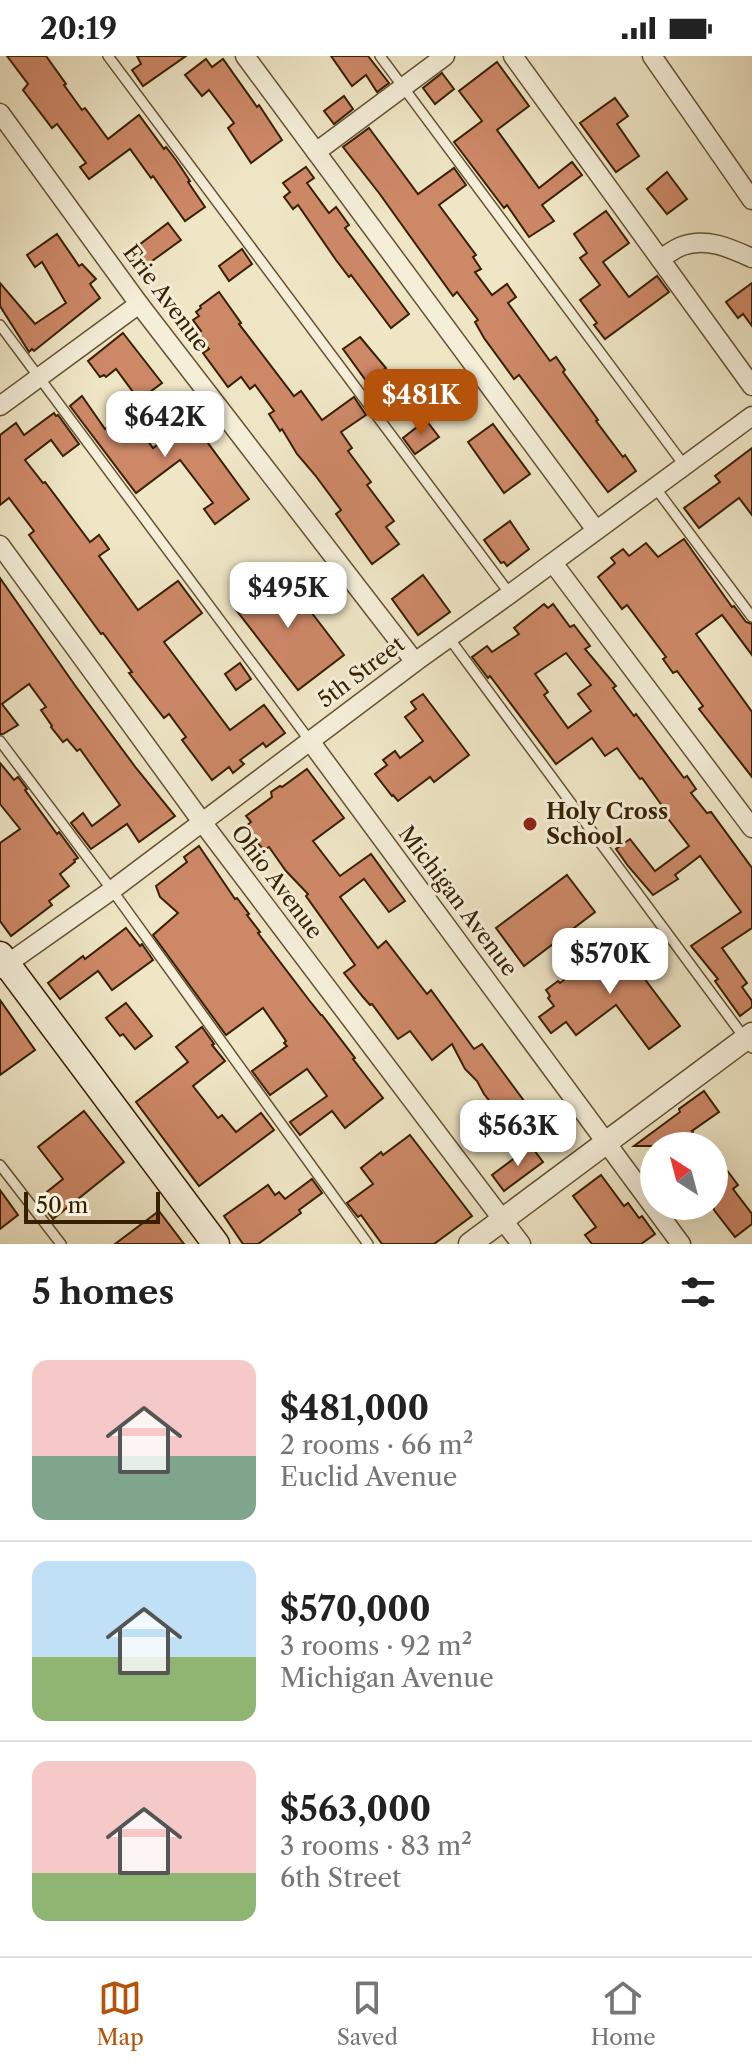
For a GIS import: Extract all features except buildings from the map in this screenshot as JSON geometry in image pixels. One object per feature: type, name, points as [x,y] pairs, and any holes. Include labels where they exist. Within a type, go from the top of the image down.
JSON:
[{"type":"main road","points":[[2,962],[216,1244]]},
{"type":"street","points":[[245,56],[596,530]]},
{"type":"street","points":[[316,152],[445,56]]},
{"type":"street","points":[[513,56],[752,386]]},
{"type":"street","points":[[652,56],[752,200]]},
{"type":"street","name":"Erie Avenue","points":[[0,113],[139,304],[415,662]]},
{"type":"street","points":[[660,259],[682,246],[703,242],[752,258]]},
{"type":"street","points":[[0,406],[139,304]]},
{"type":"street","name":"5th Street","points":[[2,962],[112,890],[415,662],[752,416]]},
{"type":"street","name":"Ohio Avenue","points":[[0,545],[202,822],[521,1244]]},
{"type":"street","points":[[553,563],[752,828]]},
{"type":"street","name":"Michigan Avenue","points":[[310,741],[681,1244]]},
{"type":"street","points":[[470,1244],[750,1040]]},
{"type":"lane","points":[[108,56],[510,594]]},
{"type":"lane","points":[[380,56],[684,465]]},
{"type":"lane","points":[[0,325],[310,741]]},
{"type":"lane","points":[[654,486],[752,617]]},
{"type":"lane","points":[[449,638],[750,1040]]},
{"type":"lane","points":[[0,741],[112,890],[368,1244]]},
{"type":"lane","points":[[0,1165],[61,1244]]},
{"type":"place","name":"Holy Cross School","points":[[530,824]]}]
